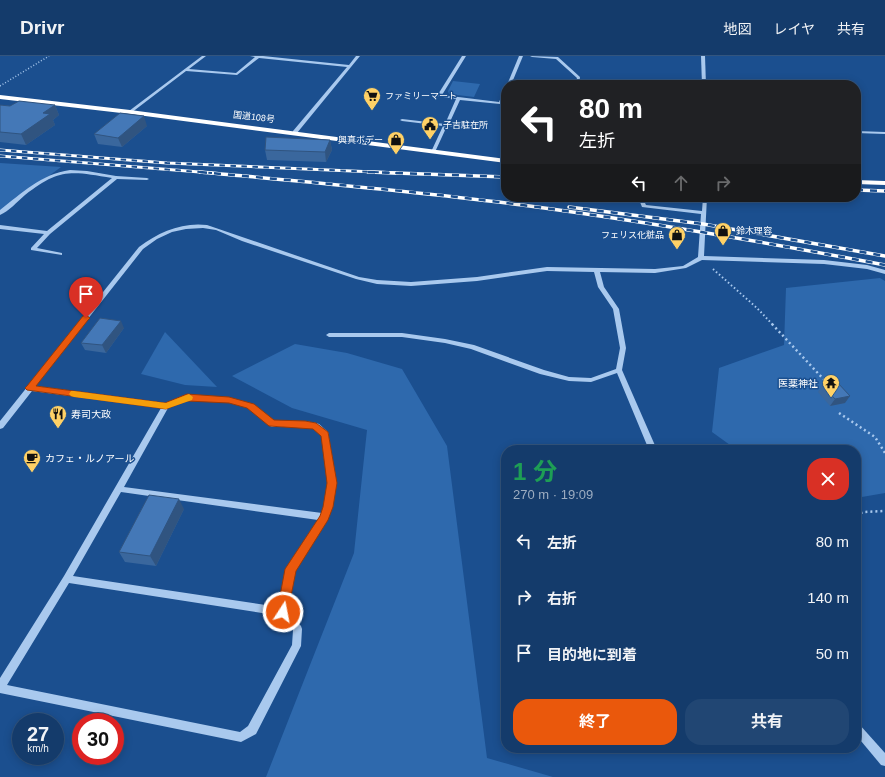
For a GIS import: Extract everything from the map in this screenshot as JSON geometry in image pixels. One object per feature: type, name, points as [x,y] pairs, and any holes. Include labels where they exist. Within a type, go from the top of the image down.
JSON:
[{"type":"highway","name":"国道108号","points":[[0,97],[295,132],[501,160]]},
{"type":"highway","points":[[861,182],[885,183]]},
{"type":"street","points":[[130,112],[204,56]]},
{"type":"street","points":[[252,56],[350,66]]},
{"type":"street","points":[[295,132],[358,56]]},
{"type":"street","points":[[464,56],[439,96],[500,102],[501,100]]},
{"type":"street","points":[[511,80],[521,56]]},
{"type":"street","points":[[532,56],[558,57],[579,78],[579,80]]},
{"type":"street","points":[[703,56],[704,80]]},
{"type":"street","points":[[186,70],[237,74],[258,57]]},
{"type":"street","points":[[433,152],[459,98]]},
{"type":"street","points":[[402,120],[472,128]]},
{"type":"street","points":[[861,132],[885,133]]},
{"type":"street","points":[[0,214],[40,182],[55,174],[71,171],[116,177],[147,179]]},
{"type":"street","points":[[60,254],[33,249],[48,233],[116,177]]},
{"type":"street","points":[[642,202],[644,206],[703,213]]},
{"type":"street","points":[[701,258],[704,202]]},
{"type":"street","points":[[0,426],[141,248],[154,238],[171,230],[188,227],[206,226],[351,276],[377,282],[411,284],[478,279],[547,269],[654,271],[684,267],[701,258],[824,262],[867,267],[885,272]]},
{"type":"street","points":[[0,227],[48,233]]},
{"type":"street","points":[[597,271],[601,288],[616,309],[623,348],[619,370],[651,445]]},
{"type":"street","points":[[329,335],[402,335],[445,341],[472,347],[542,372],[569,379],[590,380],[619,370]]},
{"type":"street","points":[[30,388],[166,406],[187,397],[229,400],[250,406],[272,424],[305,424],[316,426],[325,434],[332,483],[324,517],[291,569],[283,612]]},
{"type":"street","points":[[67,579],[283,612],[298,629],[296,646],[252,730],[241,737],[0,687],[67,579],[166,406]]},
{"type":"street","points":[[118,489],[324,517]]},
{"type":"street","points":[[861,733],[885,761]]},
{"type":"path","points":[[0,86],[50,56]]},
{"type":"path","points":[[701,258],[757,308],[828,384]]},
{"type":"path","points":[[839,413],[875,437],[885,453]]},
{"type":"path","points":[[861,513],[885,511]]},
{"type":"shaded area","points":[[453,81],[480,84],[474,97],[449,94],[448,91]]},
{"type":"shaded area","points":[[0,163],[61,167],[0,212]]},
{"type":"shaded area","points":[[880,278],[885,281],[885,493],[861,497],[861,445],[730,445],[712,432],[719,368],[784,345],[786,288]]},
{"type":"shaded area","points":[[165,332],[217,387],[185,385],[141,374]]},
{"type":"shaded area","points":[[295,344],[347,353],[402,369],[447,446],[487,758],[553,777],[266,777],[354,553],[367,430],[292,408],[232,376]]},
{"type":"building","points":[[19,101],[55,105],[43,113],[50,114],[21,134],[0,132],[0,105],[10,106]]},
{"type":"building","points":[[120,113],[144,116],[118,138],[94,134]]},
{"type":"building","points":[[266,137],[330,140],[325,152],[265,150]]},
{"type":"building","points":[[100,318],[121,321],[102,345],[81,343]]},
{"type":"building","points":[[837,382],[850,396],[835,399],[822,385]]},
{"type":"building","points":[[149,495],[179,499],[150,556],[119,552]]},
{"type":"railway","points":[[0,150],[167,163],[398,173]]},
{"type":"railway","points":[[0,156],[203,172]]},
{"type":"railway","points":[[203,172],[212,173]]},
{"type":"railway","points":[[203,172],[402,191],[522,205],[704,232],[885,265]]},
{"type":"railway","points":[[368,172],[501,177]]},
{"type":"railway","points":[[861,190],[885,191]]},
{"type":"railway","points":[[569,207],[703,224],[885,256]]},
{"type":"slow traffic","points":[[74,394],[166,406],[189,397]]},
{"type":"place","name":"ファミリーマート","points":[[372,111]]},
{"type":"place","name":"子吉駐在所","points":[[430,140]]},
{"type":"place","name":"興真ボデー","points":[[396,155]]},
{"type":"place","name":"鈴木理容","points":[[723,246]]},
{"type":"place","name":"フェリス化粧品","points":[[677,250]]},
{"type":"place","name":"医薬神社","points":[[831,398]]},
{"type":"place","name":"寿司大政","points":[[58,429]]},
{"type":"place","name":"カフェ・ルノアール","points":[[32,473]]},
{"type":"route","points":[[86,318],[30,388],[166,406],[187,397],[229,400],[250,406],[272,424],[305,424],[316,426],[325,434],[332,483],[328,507],[324,517],[291,569],[283,612]]}]
